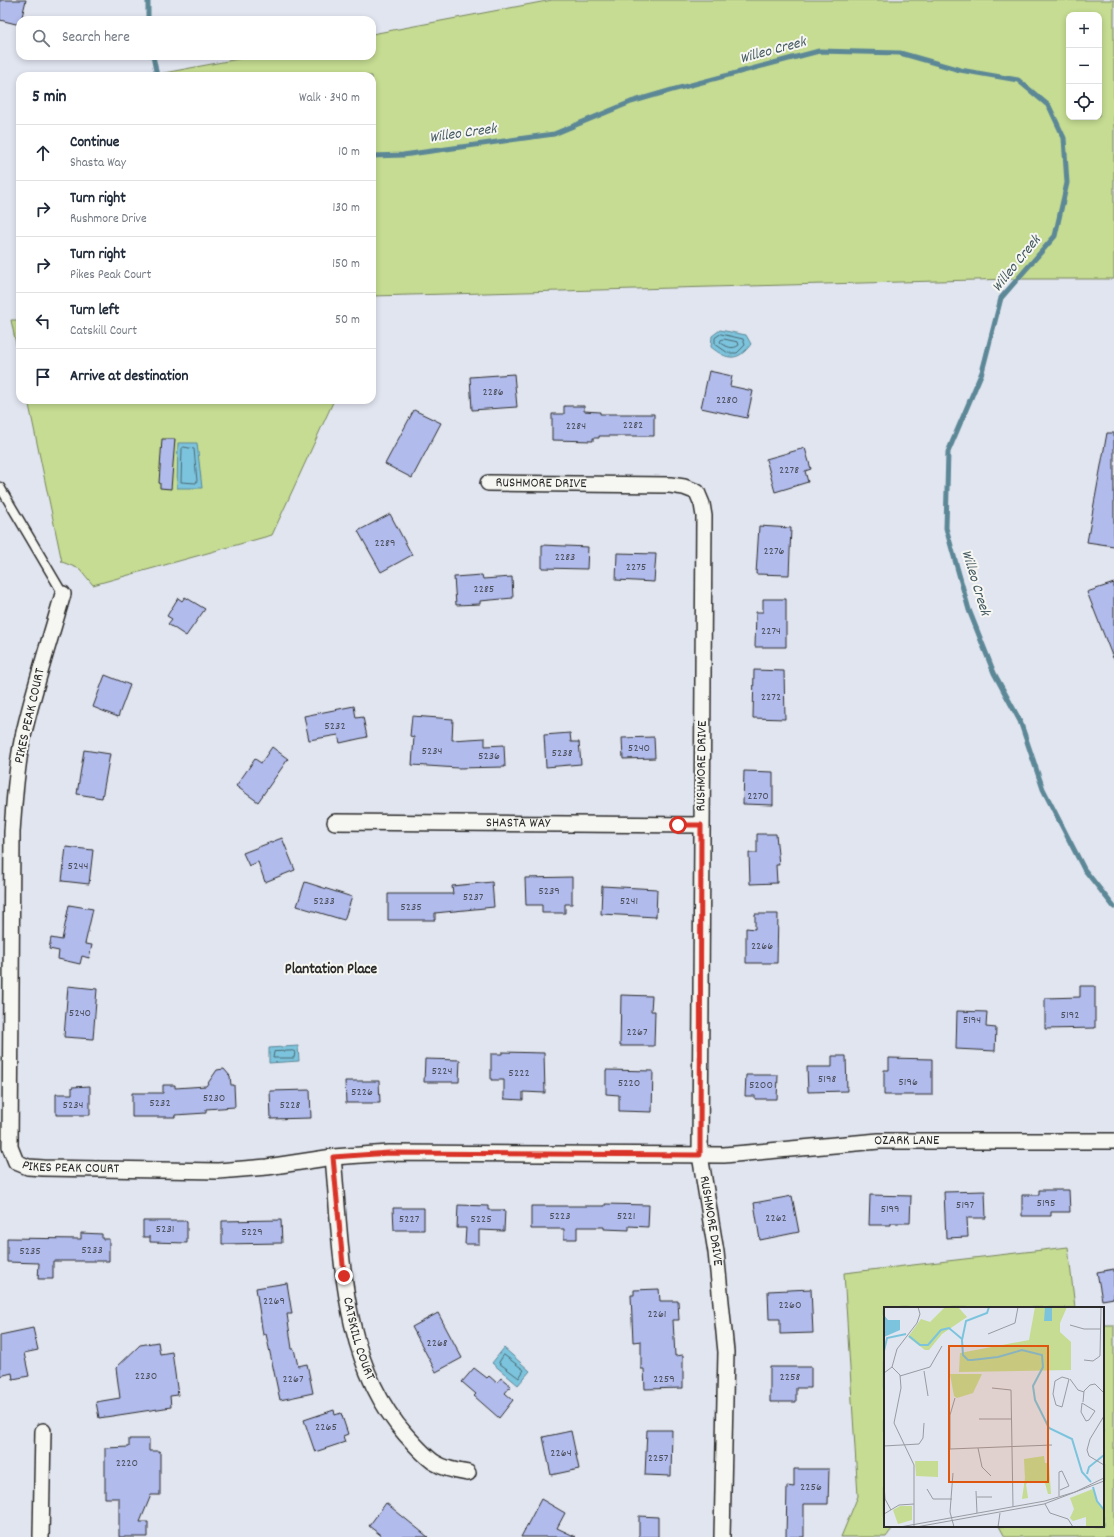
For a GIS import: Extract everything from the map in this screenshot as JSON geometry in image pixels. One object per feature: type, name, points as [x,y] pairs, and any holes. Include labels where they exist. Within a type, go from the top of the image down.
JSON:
[{"type":"street","name":"RUSHMORE DRIVE","points":[[488,483],[670,485],[684,487],[696,492],[702,504],[704,516],[700,1155],[716,1252],[726,1352],[722,1537]]},
{"type":"street","name":"PIKES PEAK COURT","points":[[63,594],[31,703],[22,742],[15,786],[12,832],[10,1147],[16,1162],[28,1167],[43,1168],[218,1171],[266,1167],[333,1157],[389,1153],[700,1155]]},
{"type":"street","name":"SHASTA WAY","points":[[335,822],[701,825]]},
{"type":"street","name":"OZARK LANE","points":[[700,1155],[740,1154],[879,1141],[1114,1142]]},
{"type":"street","name":"CATSKILL COURT","points":[[333,1157],[344,1276],[350,1314],[367,1372],[380,1399],[398,1426],[429,1460],[449,1470],[468,1473]]},
{"type":"street","points":[[40,1537],[43,1431]]},
{"type":"lane","points":[[0,487],[63,594]]},
{"type":"green space","points":[[552,0],[1114,0],[1114,279],[1013,279],[376,296],[376,72],[169,72],[233,60],[376,60],[376,33]]},
{"type":"green space","points":[[11,320],[16,320],[16,344]]},
{"type":"green space","points":[[29,404],[332,404],[272,535],[93,585],[80,569],[62,562]]},
{"type":"green space","points":[[1068,1247],[1075,1307],[884,1307],[884,1527],[893,1527],[886,1537],[841,1537],[858,1496],[844,1273]]},
{"type":"green space","points":[[1104,1325],[1114,1325],[1114,1537],[1005,1537],[1000,1527],[1104,1527]]},
{"type":"water","points":[[720,330],[746,335],[751,344],[742,354],[737,356],[727,357],[722,355],[711,347],[712,336]]},
{"type":"water","points":[[178,443],[197,443],[202,488],[177,488]]},
{"type":"water","points":[[298,1046],[299,1061],[269,1063],[269,1048]]},
{"type":"water","points":[[504,1348],[530,1371],[518,1385],[492,1363]]},
{"type":"building","points":[[0,0],[26,0],[22,16],[16,16],[16,24],[0,20]]},
{"type":"building","points":[[709,371],[732,376],[730,386],[753,391],[747,418],[701,408]]},
{"type":"building","points":[[514,374],[517,407],[472,410],[470,377]]},
{"type":"building","points":[[564,406],[584,406],[584,411],[600,412],[600,414],[654,414],[654,436],[599,436],[599,438],[593,438],[593,441],[552,440],[552,414],[564,414]]},
{"type":"building","points":[[414,410],[441,423],[412,478],[385,464]]},
{"type":"building","points":[[1107,433],[1114,433],[1114,546],[1087,542]]},
{"type":"building","points":[[162,439],[175,439],[171,489],[160,488],[159,483]]},
{"type":"building","points":[[805,448],[811,469],[805,471],[808,482],[775,492],[766,459]]},
{"type":"building","points":[[390,514],[412,555],[381,572],[358,531]]},
{"type":"building","points":[[759,526],[791,528],[789,575],[756,574]]},
{"type":"building","points":[[542,545],[588,547],[587,569],[542,568]]},
{"type":"building","points":[[617,553],[656,554],[654,582],[616,580]]},
{"type":"building","points":[[482,575],[483,579],[512,577],[513,598],[480,601],[480,604],[456,605],[454,577]]},
{"type":"building","points":[[1114,583],[1114,658],[1113,658],[1087,592]]},
{"type":"building","points":[[185,597],[205,609],[186,636],[168,624],[172,619],[167,616],[178,598],[182,601]]},
{"type":"building","points":[[763,599],[786,599],[786,647],[755,647],[756,612],[763,612]]},
{"type":"building","points":[[754,670],[784,671],[785,719],[753,718]]},
{"type":"building","points":[[105,675],[130,685],[118,717],[93,707]]},
{"type":"building","points":[[354,706],[356,718],[363,717],[367,737],[340,743],[338,735],[309,740],[304,716]]},
{"type":"building","points":[[412,716],[453,719],[452,740],[485,738],[485,746],[504,745],[505,767],[458,768],[412,765],[414,737],[410,736]]},
{"type":"building","points":[[570,733],[571,742],[579,742],[581,764],[546,767],[544,735]]},
{"type":"building","points":[[654,737],[655,758],[623,759],[622,738]]},
{"type":"building","points":[[272,747],[288,759],[258,802],[236,786],[255,759],[261,763]]},
{"type":"building","points":[[84,750],[110,754],[102,798],[77,794]]},
{"type":"building","points":[[744,771],[773,772],[773,805],[743,804]]},
{"type":"building","points":[[757,834],[776,834],[779,865],[776,865],[777,883],[750,884],[749,853],[757,853]]},
{"type":"building","points":[[282,838],[295,870],[265,882],[258,862],[249,866],[243,853]]},
{"type":"building","points":[[66,847],[93,850],[89,884],[62,881]]},
{"type":"building","points":[[572,877],[572,904],[565,904],[565,913],[542,913],[542,905],[526,905],[525,878]]},
{"type":"building","points":[[305,882],[352,897],[344,920],[297,906]]},
{"type":"building","points":[[492,882],[494,907],[435,913],[435,920],[388,920],[388,894],[453,894],[452,886]]},
{"type":"building","points":[[602,886],[657,889],[656,917],[601,914]]},
{"type":"building","points":[[69,905],[93,909],[85,944],[92,945],[89,958],[82,956],[80,964],[58,959],[59,951],[49,949],[51,938],[62,940]]},
{"type":"building","points":[[755,914],[778,914],[777,963],[746,963],[746,928],[755,929]]},
{"type":"building","points":[[68,986],[97,989],[93,1039],[64,1037]]},
{"type":"building","points":[[1080,986],[1095,986],[1095,1028],[1045,1029],[1045,998],[1080,997]]},
{"type":"building","points":[[621,995],[652,996],[651,1011],[655,1011],[654,1046],[620,1046]]},
{"type":"building","points":[[957,1011],[987,1012],[986,1027],[996,1028],[995,1051],[956,1049]]},
{"type":"building","points":[[502,1052],[544,1053],[545,1093],[523,1092],[523,1100],[504,1099],[504,1080],[491,1080],[491,1054],[502,1054]]},
{"type":"building","points":[[832,1056],[846,1056],[847,1091],[808,1092],[807,1067],[832,1067]]},
{"type":"building","points":[[889,1058],[932,1059],[932,1095],[884,1095],[884,1070],[889,1070]]},
{"type":"building","points":[[425,1059],[460,1060],[459,1082],[424,1082]]},
{"type":"building","points":[[224,1069],[230,1076],[231,1085],[234,1085],[235,1107],[206,1109],[206,1113],[175,1115],[175,1117],[132,1117],[132,1093],[163,1093],[163,1085],[175,1085],[175,1088],[206,1086],[217,1070]]},
{"type":"building","points":[[606,1070],[653,1071],[652,1112],[619,1111],[619,1095],[606,1094]]},
{"type":"building","points":[[746,1075],[778,1075],[777,1099],[755,1099],[755,1096],[745,1096]]},
{"type":"building","points":[[345,1081],[379,1081],[380,1103],[346,1103]]},
{"type":"building","points":[[90,1086],[90,1115],[56,1115],[56,1094],[72,1094],[72,1087]]},
{"type":"building","points":[[310,1090],[311,1118],[271,1119],[270,1091]]},
{"type":"building","points":[[1039,1190],[1069,1190],[1070,1212],[1051,1212],[1051,1216],[1022,1216],[1022,1195],[1039,1195]]},
{"type":"building","points":[[985,1191],[986,1218],[967,1218],[968,1237],[946,1238],[944,1192]]},
{"type":"building","points":[[870,1195],[911,1196],[910,1223],[869,1225]]},
{"type":"building","points":[[792,1196],[799,1232],[760,1240],[754,1203]]},
{"type":"building","points":[[605,1204],[649,1205],[648,1227],[629,1226],[629,1230],[604,1229],[604,1227],[577,1227],[577,1239],[564,1239],[564,1229],[531,1229],[531,1206],[605,1206]]},
{"type":"building","points":[[458,1205],[488,1206],[488,1210],[505,1210],[504,1231],[479,1230],[479,1244],[465,1244],[466,1228],[457,1228]]},
{"type":"building","points":[[393,1208],[424,1208],[424,1230],[394,1230]]},
{"type":"building","points":[[281,1220],[282,1243],[222,1244],[222,1221]]},
{"type":"building","points":[[143,1221],[187,1221],[187,1243],[150,1242],[150,1237],[143,1237]]},
{"type":"building","points":[[81,1233],[102,1234],[102,1239],[109,1239],[109,1261],[53,1261],[53,1279],[38,1279],[39,1263],[7,1262],[7,1238],[81,1239]]},
{"type":"building","points":[[1114,1269],[1114,1298],[1102,1300],[1097,1272]]},
{"type":"building","points":[[287,1283],[292,1314],[287,1314],[292,1349],[294,1349],[298,1366],[307,1364],[313,1393],[280,1400],[266,1334],[263,1335],[256,1288]]},
{"type":"building","points":[[659,1289],[660,1301],[678,1301],[679,1320],[673,1320],[675,1356],[683,1355],[683,1388],[645,1389],[644,1369],[641,1369],[641,1341],[633,1342],[631,1295],[634,1295],[634,1290]]},
{"type":"building","points":[[811,1289],[813,1333],[780,1334],[780,1319],[769,1319],[768,1291]]},
{"type":"building","points":[[438,1313],[462,1358],[436,1372],[412,1327]]},
{"type":"building","points":[[33,1328],[38,1350],[24,1353],[29,1376],[13,1379],[12,1373],[0,1376],[0,1335]]},
{"type":"building","points":[[158,1342],[160,1354],[172,1352],[178,1395],[170,1396],[171,1407],[99,1418],[96,1402],[120,1398],[116,1368],[140,1345]]},
{"type":"building","points":[[770,1367],[811,1367],[811,1388],[796,1388],[796,1402],[770,1402]]},
{"type":"building","points":[[474,1368],[487,1378],[489,1376],[497,1383],[501,1378],[511,1386],[505,1393],[513,1400],[499,1418],[474,1396],[476,1394],[462,1382]]},
{"type":"building","points":[[334,1410],[335,1415],[341,1413],[348,1434],[343,1436],[345,1442],[315,1452],[304,1420]]},
{"type":"building","points":[[647,1430],[672,1430],[671,1476],[645,1475]]},
{"type":"building","points":[[571,1431],[579,1469],[551,1475],[543,1437]]},
{"type":"building","points":[[129,1439],[149,1439],[149,1451],[160,1451],[160,1495],[151,1495],[140,1522],[148,1522],[148,1537],[119,1537],[119,1498],[105,1498],[105,1448],[129,1447]]},
{"type":"building","points":[[794,1469],[829,1469],[828,1504],[804,1504],[804,1537],[786,1537],[787,1486],[794,1487]]},
{"type":"building","points":[[541,1499],[565,1513],[557,1528],[576,1537],[521,1537]]},
{"type":"building","points":[[386,1503],[428,1537],[383,1537],[369,1526]]},
{"type":"building","points":[[639,1516],[658,1517],[658,1537],[639,1537]]},
{"type":"waterway","name":"Willeo Creek","points":[[148,0],[148,16]]},
{"type":"waterway","name":"Willeo Creek","points":[[376,156],[403,155],[554,134],[631,102],[819,51],[900,53],[960,70],[1018,80],[1049,106],[1064,138],[1067,183],[1055,236],[1001,298],[982,372],[948,452],[946,528],[969,610],[994,673],[1020,721],[1043,789],[1084,869],[1114,907]]},
{"type":"waterway","name":"Willeo Creek","points":[[154,60],[156,72]]},
{"type":"district","name":"Plantation Place","points":[[331,970]]},
{"type":"route","points":[[344,1276],[333,1157],[389,1153],[700,1155],[701,825],[678,825]]}]
